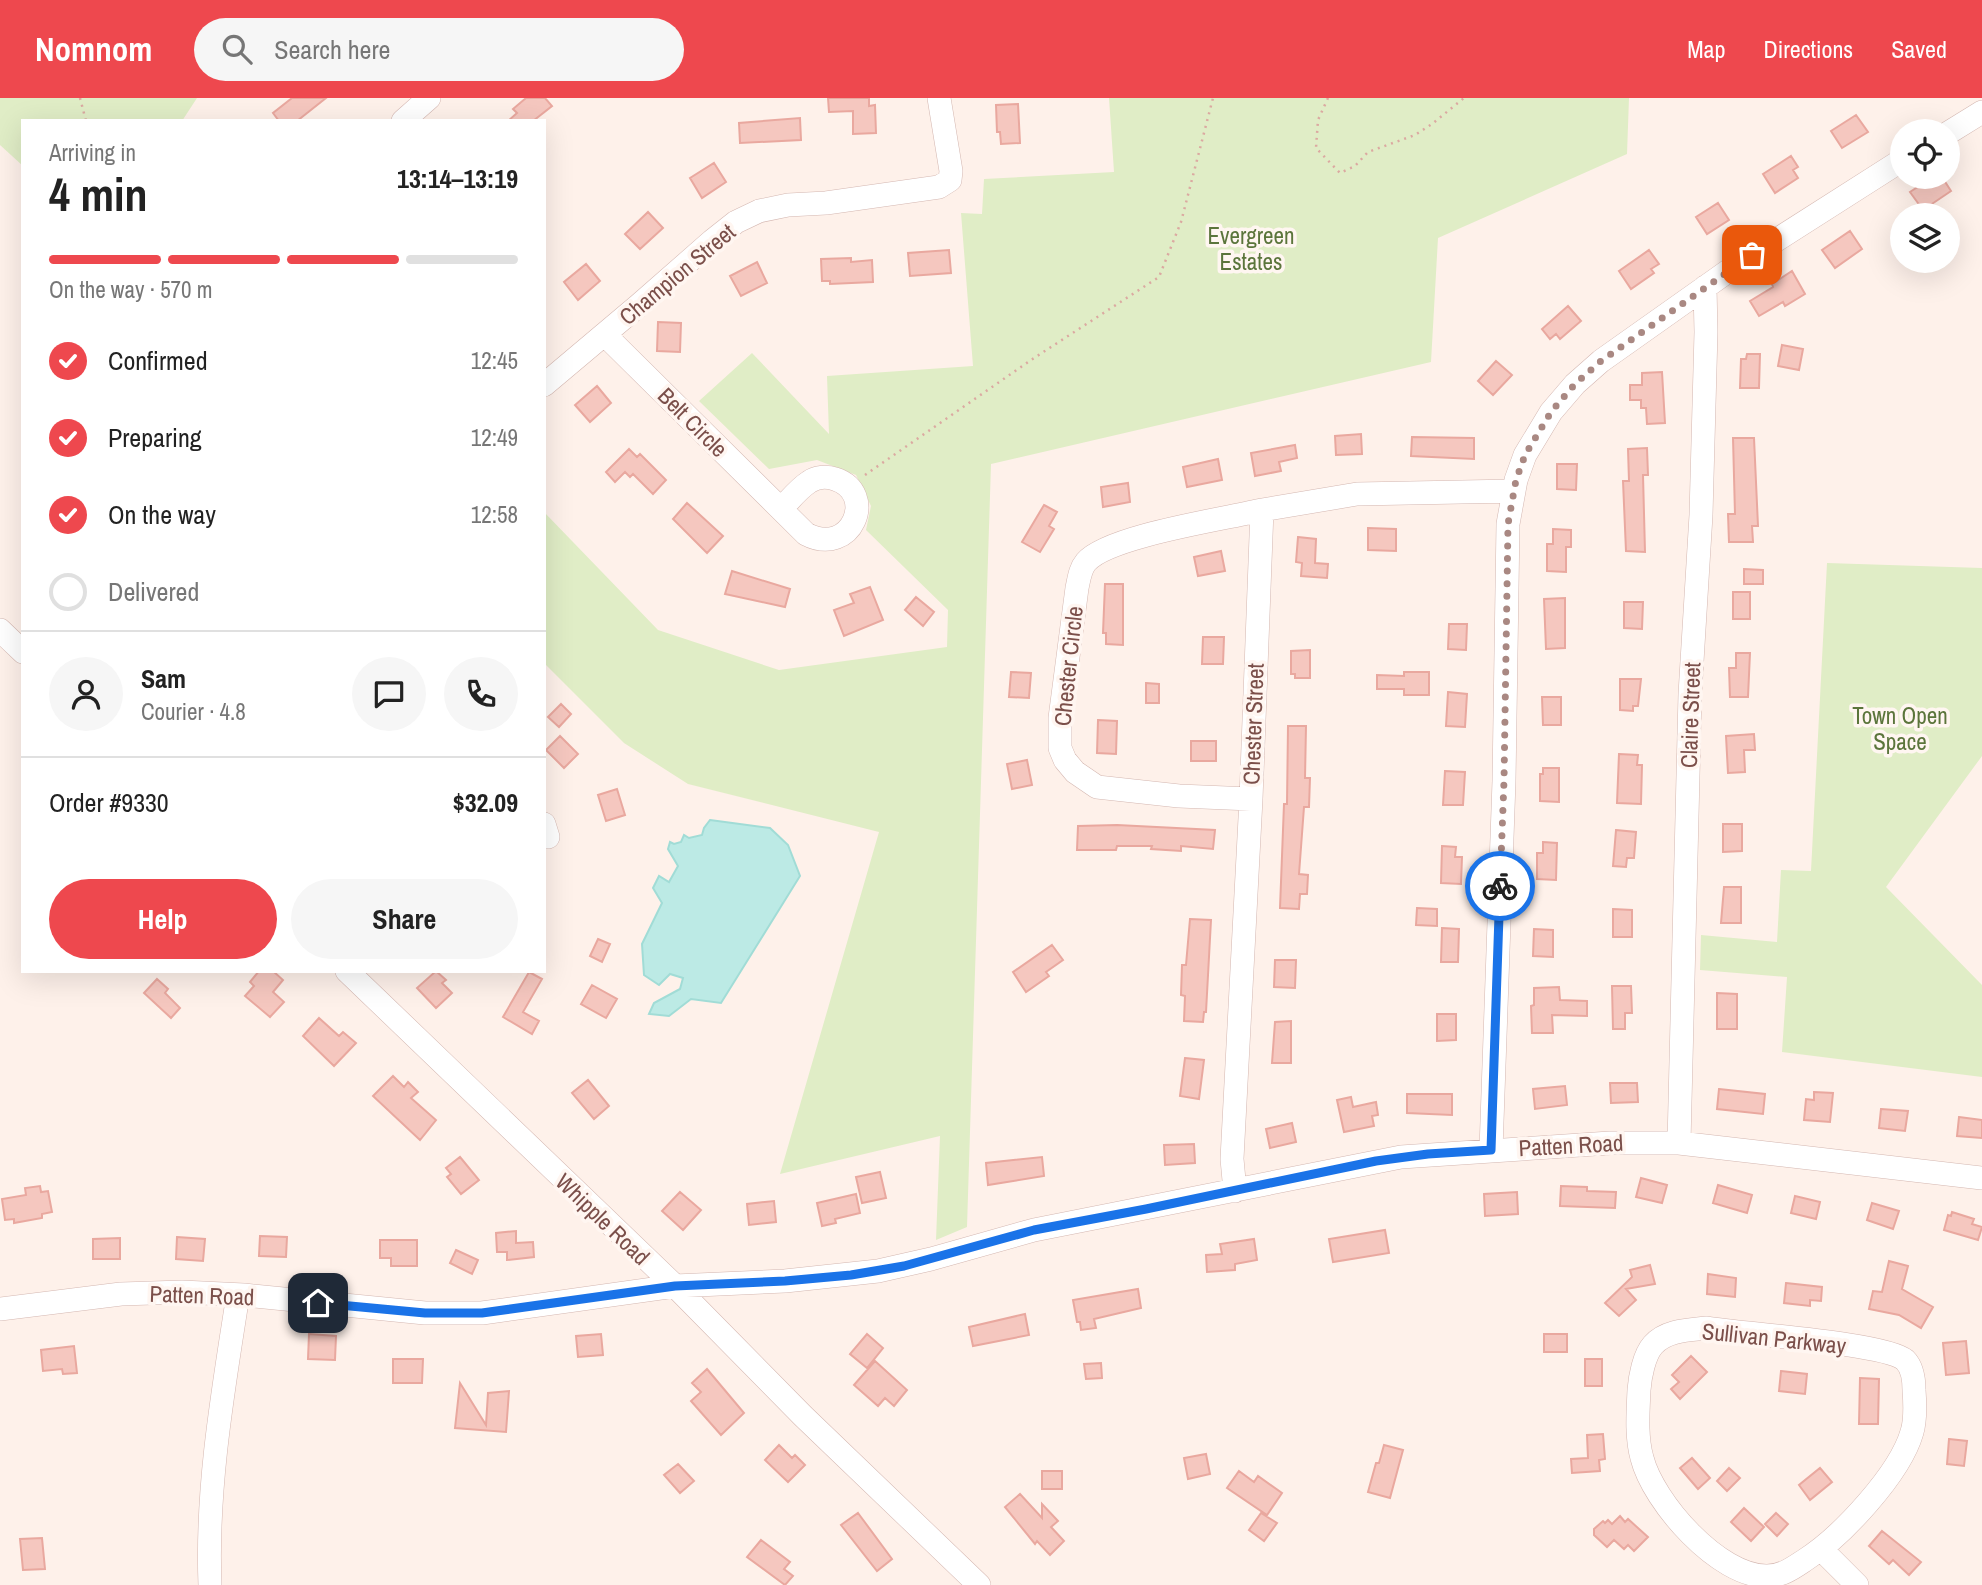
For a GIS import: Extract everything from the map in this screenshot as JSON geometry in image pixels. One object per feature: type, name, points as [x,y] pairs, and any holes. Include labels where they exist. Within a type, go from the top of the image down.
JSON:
[{"type":"street","points":[[406,119],[429,98]]},
{"type":"street","name":"Champion Street","points":[[546,383],[736,222],[759,211],[788,205],[826,203],[939,187],[950,180],[939,98]]},
{"type":"street","points":[[1960,126],[1982,112]]},
{"type":"street","points":[[1491,1150],[1504,781],[1508,524],[1525,455],[1551,412],[1575,384],[1601,361],[1705,287],[1890,168]]},
{"type":"street","name":"Claire Street","points":[[1679,1143],[1690,694],[1701,516],[1705,287]]},
{"type":"street","name":"Belt Circle","points":[[604,335],[806,534],[816,539],[836,538],[852,525],[857,505],[848,486]]},
{"type":"street","points":[[781,509],[810,481],[830,478],[848,486]]},
{"type":"street","points":[[1262,510],[1357,494],[1514,491]]},
{"type":"street","name":"Chester Circle","points":[[1251,799],[1179,796],[1097,787],[1075,772],[1065,760],[1060,748],[1060,718],[1077,588],[1081,572],[1088,560],[1122,542],[1262,510]]},
{"type":"street","name":"Chester Street","points":[[1235,1191],[1231,1159],[1251,799],[1262,510]]},
{"type":"street","points":[[0,630],[21,650]]},
{"type":"street","name":"Whipple Road","points":[[349,973],[675,1286],[803,1416],[979,1585]]},
{"type":"street","name":"Patten Road","points":[[0,1309],[121,1294],[181,1292],[454,1315],[512,1310],[675,1286],[785,1281],[878,1271],[1034,1230],[1401,1157],[1491,1150],[1636,1142],[1679,1143],[1982,1178]]},
{"type":"street","points":[[210,1585],[212,1486],[221,1403],[238,1295]]},
{"type":"street","name":"Sullivan Parkway","points":[[1707,1328],[1877,1349],[1905,1360],[1913,1376],[1915,1401],[1912,1431],[1898,1463],[1872,1498],[1822,1550],[1787,1572],[1766,1576],[1734,1569],[1706,1547],[1672,1513],[1652,1485],[1642,1458],[1638,1413],[1641,1375],[1652,1345],[1673,1332],[1707,1328]]},
{"type":"street","points":[[1822,1550],[1857,1585]]},
{"type":"path","points":[[80,98],[85,119]]},
{"type":"path","points":[[848,486],[1031,360],[1159,277],[1181,222],[1213,98]]},
{"type":"path","points":[[1328,98],[1318,120],[1316,148],[1340,173],[1355,166],[1368,152],[1415,135],[1464,98]]},
{"type":"green space","points":[[0,98],[197,98],[183,119],[21,119],[21,164],[0,145]]},
{"type":"green space","name":"Evergreen Estates","points":[[1109,98],[1629,98],[1627,154],[1438,238],[1431,362],[991,464],[967,1227],[936,1240],[940,1136],[780,1174],[879,832],[688,784],[624,743],[546,665],[546,514],[658,630],[779,670],[947,647],[948,610],[866,530],[871,506],[856,475],[817,460],[769,469],[699,401],[752,353],[829,434],[827,376],[973,366],[961,213],[982,214],[984,179],[1114,172]]},
{"type":"green space","name":"Town Open Space","points":[[1827,563],[1982,568],[1982,756],[1886,887],[1982,985],[1982,1077],[1782,1052],[1787,977],[1700,970],[1701,935],[1777,942],[1781,870],[1811,871]]},
{"type":"water","points":[[710,820],[770,828],[788,845],[800,876],[721,1003],[691,999],[669,1016],[649,1014],[654,1003],[680,989],[683,978],[670,974],[659,985],[644,975],[642,944],[662,903],[653,888],[659,876],[669,882],[678,866],[668,849],[670,842],[681,842],[684,835],[689,838],[702,835]]},
{"type":"building","points":[[292,98],[326,98],[300,119],[278,119],[273,113]]},
{"type":"building","points":[[526,98],[545,98],[552,106],[536,119],[510,119],[517,113],[513,109]]},
{"type":"building","points":[[828,98],[869,98],[869,106],[875,105],[876,133],[853,134],[853,111],[829,112]]},
{"type":"building","points":[[1018,104],[1020,143],[1001,144],[1000,132],[997,132],[996,105]]},
{"type":"building","points":[[1856,115],[1868,132],[1842,148],[1831,131]]},
{"type":"building","points":[[800,118],[801,140],[740,143],[739,123]]},
{"type":"building","points":[[1791,156],[1798,167],[1793,170],[1798,178],[1775,193],[1763,174]]},
{"type":"building","points":[[714,163],[726,182],[702,198],[690,178]]},
{"type":"building","points":[[1915,189],[1951,191],[1933,203],[1918,203],[1910,192]]},
{"type":"building","points":[[1718,203],[1729,220],[1707,234],[1696,217]]},
{"type":"building","points":[[648,212],[663,228],[640,249],[625,234]]},
{"type":"building","points":[[1850,231],[1862,249],[1835,268],[1822,250]]},
{"type":"building","points":[[949,250],[951,273],[910,276],[908,253]]},
{"type":"building","points":[[1649,250],[1659,264],[1651,269],[1654,273],[1631,289],[1619,271]]},
{"type":"building","points":[[851,258],[851,262],[872,260],[873,282],[830,284],[830,281],[822,281],[821,259]]},
{"type":"building","points":[[757,262],[767,283],[741,296],[730,276]]},
{"type":"building","points":[[586,264],[600,281],[578,300],[564,282]]},
{"type":"building","points":[[1792,271],[1805,294],[1785,306],[1783,302],[1759,316],[1750,301]]},
{"type":"building","points":[[1568,306],[1581,321],[1560,339],[1556,334],[1550,339],[1542,329]]},
{"type":"building","points":[[658,322],[681,323],[680,352],[657,351]]},
{"type":"building","points":[[1782,345],[1803,349],[1799,370],[1778,366]]},
{"type":"building","points":[[1747,354],[1760,354],[1759,388],[1740,388],[1741,359],[1746,359]]},
{"type":"building","points":[[1496,361],[1512,375],[1493,395],[1478,381]]},
{"type":"building","points":[[1662,372],[1665,423],[1647,424],[1646,408],[1641,408],[1641,400],[1630,400],[1630,385],[1642,385],[1642,373]]},
{"type":"building","points":[[597,386],[611,403],[590,422],[575,405]]},
{"type":"building","points":[[1361,434],[1362,454],[1336,455],[1335,436]]},
{"type":"building","points":[[1412,437],[1474,438],[1474,459],[1411,456]]},
{"type":"building","points":[[1733,438],[1754,438],[1758,526],[1752,526],[1753,542],[1729,542],[1728,514],[1735,514]]},
{"type":"building","points":[[1295,445],[1297,458],[1279,462],[1281,471],[1255,476],[1251,453]]},
{"type":"building","points":[[1647,448],[1648,475],[1643,475],[1645,552],[1626,551],[1623,481],[1629,481],[1628,449]]},
{"type":"building","points":[[629,449],[637,457],[640,454],[666,480],[653,494],[633,474],[630,477],[625,472],[615,482],[606,472]]},
{"type":"building","points":[[1218,459],[1222,480],[1187,487],[1183,467]]},
{"type":"building","points":[[1557,464],[1577,464],[1576,490],[1557,489]]},
{"type":"building","points":[[1128,483],[1130,502],[1103,507],[1101,487]]},
{"type":"building","points":[[687,503],[723,536],[707,553],[673,519]]},
{"type":"building","points":[[1044,505],[1057,512],[1049,526],[1054,529],[1040,552],[1022,542]]},
{"type":"building","points":[[1368,528],[1396,529],[1396,551],[1368,550]]},
{"type":"building","points":[[1553,529],[1571,530],[1571,547],[1566,547],[1566,572],[1547,571],[1547,544],[1553,544]]},
{"type":"building","points":[[1298,537],[1316,539],[1315,563],[1328,564],[1327,578],[1301,576],[1302,563],[1296,562]]},
{"type":"building","points":[[1221,551],[1225,571],[1198,576],[1194,557]]},
{"type":"building","points":[[1744,569],[1763,570],[1763,584],[1744,584]]},
{"type":"building","points":[[732,571],[790,589],[785,607],[725,594]]},
{"type":"building","points":[[1105,584],[1123,584],[1123,645],[1106,644],[1106,633],[1103,633]]},
{"type":"building","points":[[870,587],[883,620],[844,636],[834,610],[854,603],[850,594]]},
{"type":"building","points":[[1733,592],[1750,592],[1750,619],[1733,619]]},
{"type":"building","points":[[916,597],[934,612],[923,626],[905,610]]},
{"type":"building","points":[[1565,598],[1565,648],[1546,649],[1544,599]]},
{"type":"building","points":[[1624,602],[1643,602],[1642,629],[1624,628]]},
{"type":"building","points":[[1449,624],[1467,624],[1466,650],[1448,649]]},
{"type":"building","points":[[1203,637],[1224,637],[1223,664],[1202,664]]},
{"type":"building","points":[[1310,650],[1310,678],[1295,678],[1295,674],[1291,674],[1291,651]]},
{"type":"building","points":[[1736,653],[1750,653],[1748,697],[1730,697],[1729,668],[1736,668]]},
{"type":"building","points":[[1011,672],[1031,673],[1029,698],[1009,697]]},
{"type":"building","points":[[1404,672],[1429,672],[1429,695],[1404,695],[1404,689],[1377,689],[1377,675],[1404,676]]},
{"type":"building","points":[[1620,679],[1641,679],[1638,706],[1633,706],[1633,711],[1620,710]]},
{"type":"building","points":[[1146,683],[1159,684],[1159,703],[1146,703]]},
{"type":"building","points":[[1448,692],[1467,694],[1465,727],[1446,726]]},
{"type":"building","points":[[1542,697],[1561,697],[1561,725],[1543,725]]},
{"type":"building","points":[[561,704],[571,714],[559,727],[548,717]]},
{"type":"building","points":[[1098,720],[1117,721],[1116,754],[1097,753]]},
{"type":"building","points":[[1288,726],[1306,726],[1305,778],[1310,778],[1309,807],[1304,807],[1299,874],[1308,875],[1307,894],[1300,894],[1299,909],[1280,908],[1284,804],[1287,804]]},
{"type":"building","points":[[1754,734],[1755,750],[1744,750],[1745,772],[1728,773],[1726,736]]},
{"type":"building","points":[[560,736],[578,754],[564,768],[546,750]]},
{"type":"building","points":[[1191,741],[1216,741],[1216,761],[1191,761]]},
{"type":"building","points":[[1619,754],[1638,755],[1637,765],[1642,765],[1641,804],[1617,803]]},
{"type":"building","points":[[1027,760],[1032,785],[1012,789],[1007,764]]},
{"type":"building","points":[[1543,768],[1559,768],[1559,802],[1540,801],[1540,774],[1543,774]]},
{"type":"building","points":[[1445,771],[1465,772],[1463,805],[1443,805]]},
{"type":"building","points":[[617,789],[625,815],[606,821],[598,795]]},
{"type":"building","points":[[1723,824],[1742,824],[1742,851],[1723,852]]},
{"type":"building","points":[[1117,825],[1215,830],[1213,849],[1181,846],[1181,851],[1151,849],[1152,846],[1117,846],[1116,850],[1077,850],[1078,826]]},
{"type":"building","points":[[1616,830],[1636,832],[1634,858],[1627,858],[1626,867],[1613,866]]},
{"type":"building","points":[[1543,842],[1557,843],[1556,880],[1537,879],[1537,853],[1543,853]]},
{"type":"building","points":[[1442,846],[1456,847],[1455,857],[1462,857],[1461,884],[1441,883]]},
{"type":"building","points":[[1724,887],[1741,887],[1741,923],[1721,923]]},
{"type":"building","points":[[1417,908],[1437,909],[1437,926],[1416,925]]},
{"type":"building","points":[[1613,909],[1632,910],[1632,937],[1613,937]]},
{"type":"building","points":[[1190,919],[1211,920],[1206,1012],[1203,1022],[1184,1021],[1182,965],[1186,965]]},
{"type":"building","points":[[1442,928],[1459,929],[1458,962],[1441,962]]},
{"type":"building","points":[[1534,929],[1553,930],[1553,957],[1533,956]]},
{"type":"building","points":[[598,939],[610,944],[602,962],[590,956]]},
{"type":"building","points":[[1052,945],[1063,960],[1046,972],[1049,976],[1026,992],[1013,972]]},
{"type":"building","points":[[1275,960],[1296,960],[1295,988],[1274,987]]},
{"type":"building","points":[[257,973],[275,973],[283,980],[273,992],[284,1002],[270,1017],[245,996],[254,986],[250,982]]},
{"type":"building","points":[[434,973],[438,973],[446,980],[442,983],[452,993],[436,1008],[417,988]]},
{"type":"building","points":[[528,973],[542,979],[523,1012],[539,1021],[532,1034],[503,1017]]},
{"type":"building","points":[[157,979],[168,989],[165,993],[180,1008],[171,1018],[144,993]]},
{"type":"building","points":[[592,985],[617,999],[606,1018],[581,1004]]},
{"type":"building","points":[[1612,986],[1631,986],[1632,1013],[1625,1013],[1625,1029],[1613,1029]]},
{"type":"building","points":[[1559,987],[1560,1000],[1587,1001],[1587,1016],[1552,1015],[1553,1033],[1532,1033],[1531,1006],[1534,1005],[1534,988]]},
{"type":"building","points":[[1717,993],[1737,994],[1737,1029],[1717,1029]]},
{"type":"building","points":[[1437,1014],[1456,1014],[1456,1040],[1437,1041]]},
{"type":"building","points":[[319,1018],[339,1036],[343,1032],[356,1043],[334,1066],[303,1036]]},
{"type":"building","points":[[1291,1021],[1291,1063],[1272,1063],[1275,1022]]},
{"type":"building","points":[[1185,1058],[1204,1060],[1199,1099],[1180,1096]]},
{"type":"building","points":[[393,1076],[404,1087],[408,1082],[418,1092],[411,1098],[436,1120],[420,1140],[373,1096]]},
{"type":"building","points":[[588,1080],[609,1106],[594,1119],[572,1093]]},
{"type":"building","points":[[1610,1083],[1637,1083],[1638,1102],[1611,1103]]},
{"type":"building","points":[[1565,1086],[1567,1105],[1535,1109],[1533,1089]]},
{"type":"building","points":[[1719,1089],[1765,1094],[1763,1114],[1717,1109]]},
{"type":"building","points":[[1814,1092],[1833,1093],[1830,1122],[1804,1120],[1806,1099],[1814,1100]]},
{"type":"building","points":[[1407,1094],[1452,1094],[1452,1115],[1407,1113]]},
{"type":"building","points":[[1351,1097],[1353,1107],[1376,1102],[1378,1115],[1372,1116],[1374,1126],[1344,1132],[1337,1100]]},
{"type":"building","points":[[1881,1109],[1908,1111],[1905,1131],[1879,1128]]},
{"type":"building","points":[[1959,1117],[1982,1120],[1982,1138],[1957,1136]]},
{"type":"building","points":[[1292,1123],[1296,1142],[1270,1148],[1266,1129]]},
{"type":"building","points":[[1194,1144],[1195,1163],[1165,1165],[1164,1145]]},
{"type":"building","points":[[460,1157],[479,1180],[461,1194],[447,1177],[451,1174],[446,1168]]},
{"type":"building","points":[[1042,1157],[1044,1176],[988,1185],[986,1163]]},
{"type":"building","points":[[880,1172],[886,1198],[862,1203],[856,1177]]},
{"type":"building","points":[[1641,1178],[1667,1185],[1662,1203],[1636,1197]]},
{"type":"building","points":[[1718,1185],[1752,1195],[1747,1213],[1713,1203]]},
{"type":"building","points":[[40,1186],[41,1192],[48,1191],[52,1212],[42,1214],[42,1218],[14,1223],[14,1219],[5,1220],[2,1199],[26,1195],[25,1188]]},
{"type":"building","points":[[1561,1186],[1587,1187],[1587,1191],[1616,1192],[1615,1208],[1560,1206]]},
{"type":"building","points":[[680,1192],[701,1210],[683,1230],[662,1211]]},
{"type":"building","points":[[1517,1192],[1518,1214],[1485,1216],[1484,1194]]},
{"type":"building","points":[[856,1194],[860,1213],[835,1219],[836,1223],[822,1226],[817,1203]]},
{"type":"building","points":[[1795,1196],[1820,1202],[1816,1219],[1791,1213]]},
{"type":"building","points":[[774,1201],[776,1222],[749,1225],[747,1204]]},
{"type":"building","points":[[1872,1203],[1899,1211],[1893,1229],[1867,1220]]},
{"type":"building","points":[[1952,1212],[1974,1219],[1972,1224],[1982,1227],[1978,1240],[1944,1230],[1948,1215],[1951,1216]]},
{"type":"building","points":[[1385,1230],[1389,1253],[1333,1262],[1329,1239]]},
{"type":"building","points":[[516,1231],[516,1243],[533,1242],[534,1257],[507,1260],[507,1252],[497,1252],[496,1233]]},
{"type":"building","points":[[260,1236],[287,1237],[286,1257],[259,1256]]},
{"type":"building","points":[[177,1237],[205,1239],[203,1261],[176,1259]]},
{"type":"building","points":[[120,1238],[120,1259],[93,1259],[93,1239]]},
{"type":"building","points":[[1254,1239],[1257,1260],[1235,1264],[1235,1270],[1207,1272],[1206,1255],[1222,1254],[1220,1244]]},
{"type":"building","points":[[380,1240],[417,1240],[417,1266],[391,1266],[391,1258],[380,1258]]},
{"type":"building","points":[[456,1250],[478,1260],[472,1274],[450,1263]]},
{"type":"building","points":[[1889,1261],[1908,1266],[1902,1289],[1933,1307],[1921,1328],[1899,1315],[1869,1309],[1873,1291],[1882,1292]]},
{"type":"building","points":[[1650,1265],[1655,1284],[1626,1289],[1636,1300],[1619,1316],[1605,1303],[1632,1277],[1630,1270]]},
{"type":"building","points":[[1708,1274],[1736,1278],[1735,1297],[1707,1294]]},
{"type":"building","points":[[1786,1283],[1822,1287],[1821,1301],[1810,1300],[1810,1306],[1784,1303]]},
{"type":"building","points":[[1138,1289],[1141,1308],[1094,1319],[1096,1328],[1081,1330],[1073,1300]]},
{"type":"building","points":[[1025,1314],[1029,1335],[973,1346],[969,1327]]},
{"type":"building","points":[[309,1334],[336,1336],[335,1360],[308,1359]]},
{"type":"building","points":[[601,1334],[603,1355],[578,1357],[576,1336]]},
{"type":"building","points":[[867,1334],[883,1348],[867,1368],[850,1354]]},
{"type":"building","points":[[1544,1334],[1567,1334],[1567,1352],[1544,1352]]},
{"type":"building","points":[[1966,1341],[1969,1373],[1946,1375],[1943,1343]]},
{"type":"building","points":[[74,1346],[77,1373],[63,1374],[62,1369],[43,1371],[41,1350]]},
{"type":"building","points":[[1691,1356],[1707,1372],[1680,1399],[1671,1389],[1679,1382],[1672,1375]]},
{"type":"building","points":[[393,1359],[423,1359],[422,1383],[393,1383]]},
{"type":"building","points":[[1585,1359],[1602,1359],[1602,1386],[1585,1386]]},
{"type":"building","points":[[875,1361],[907,1390],[894,1406],[885,1398],[878,1406],[854,1385]]},
{"type":"building","points":[[1101,1363],[1102,1378],[1086,1379],[1084,1364]]},
{"type":"building","points":[[707,1369],[744,1413],[721,1435],[691,1401],[701,1392],[692,1383]]},
{"type":"building","points":[[1781,1371],[1807,1374],[1805,1394],[1779,1391]]},
{"type":"building","points":[[1860,1378],[1879,1379],[1878,1424],[1859,1424]]},
{"type":"building","points":[[460,1383],[486,1425],[488,1393],[509,1391],[506,1432],[455,1428]]},
{"type":"building","points":[[1603,1434],[1605,1459],[1599,1460],[1600,1471],[1572,1473],[1571,1459],[1588,1458],[1587,1435]]},
{"type":"building","points":[[1949,1439],[1967,1441],[1964,1466],[1947,1464]]},
{"type":"building","points":[[779,1445],[792,1458],[795,1455],[805,1465],[788,1482],[765,1460]]},
{"type":"building","points":[[1384,1445],[1403,1450],[1390,1498],[1368,1492]]},
{"type":"building","points":[[1206,1454],[1210,1474],[1188,1479],[1184,1458]]},
{"type":"building","points":[[1692,1458],[1710,1478],[1698,1489],[1680,1468]]},
{"type":"building","points":[[678,1464],[694,1481],[680,1493],[664,1475]]},
{"type":"building","points":[[1729,1468],[1740,1478],[1727,1491],[1717,1481]]},
{"type":"building","points":[[1820,1468],[1832,1482],[1810,1500],[1799,1485]]},
{"type":"building","points":[[1042,1471],[1062,1471],[1062,1489],[1042,1489]]},
{"type":"building","points":[[1239,1471],[1254,1482],[1258,1476],[1282,1493],[1267,1515],[1227,1488]]},
{"type":"building","points":[[1020,1494],[1042,1518],[1042,1504],[1058,1521],[1051,1527],[1064,1541],[1050,1555],[1037,1541],[1035,1544],[1005,1507]]},
{"type":"building","points":[[1744,1508],[1764,1527],[1751,1541],[1731,1522]]},
{"type":"building","points":[[858,1513],[892,1559],[877,1571],[841,1525]]},
{"type":"building","points":[[1261,1513],[1277,1523],[1264,1541],[1249,1530]]},
{"type":"building","points":[[1776,1513],[1788,1524],[1777,1536],[1765,1524]]},
{"type":"building","points":[[1620,1516],[1625,1522],[1628,1519],[1648,1537],[1634,1551],[1628,1545],[1624,1549],[1614,1540],[1607,1547],[1594,1535],[1594,1529],[1603,1521],[1605,1523],[1608,1520],[1612,1524]]},
{"type":"building","points":[[1882,1531],[1921,1562],[1909,1575],[1893,1560],[1889,1564],[1869,1546]]},
{"type":"building","points":[[42,1538],[45,1569],[23,1570],[20,1539]]},
{"type":"building","points":[[761,1540],[790,1562],[784,1569],[793,1576],[785,1585],[747,1557]]},
{"type":"way so far","points":[[1500,886],[1508,524],[1516,480],[1525,455],[1551,412],[1575,384],[1601,361],[1752,255]]},
{"type":"route","points":[[318,1303],[454,1315],[512,1310],[675,1286],[851,1275],[904,1266],[990,1240],[1034,1230],[1376,1161],[1491,1150],[1500,886]]}]
